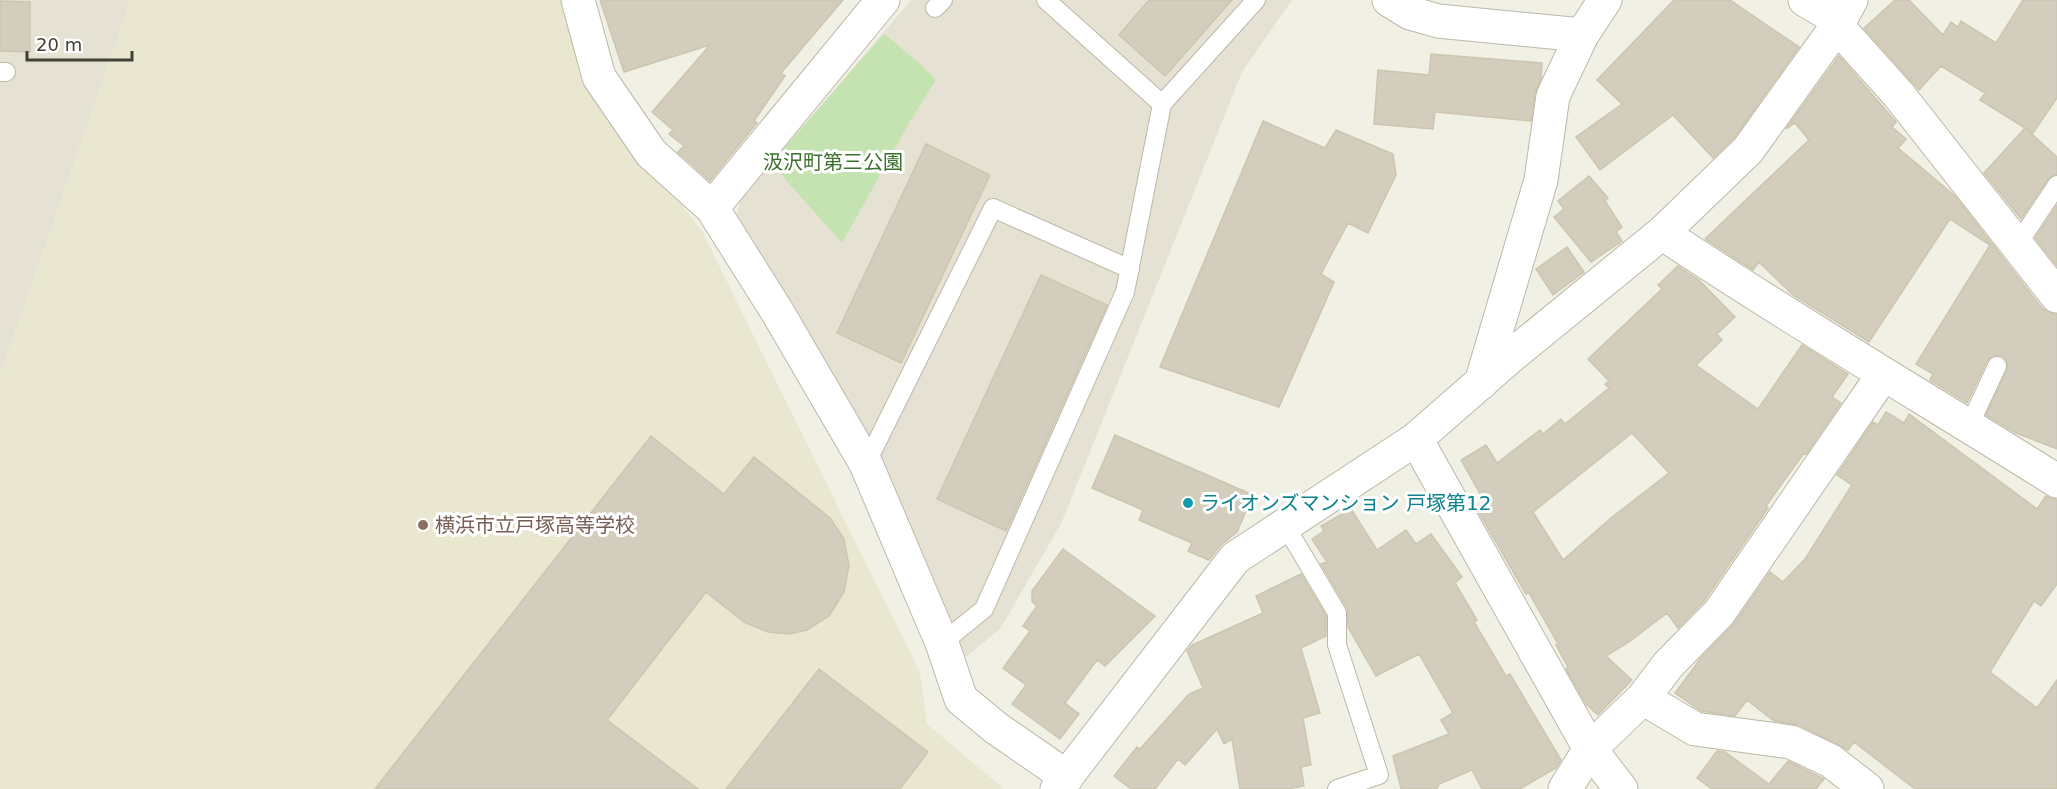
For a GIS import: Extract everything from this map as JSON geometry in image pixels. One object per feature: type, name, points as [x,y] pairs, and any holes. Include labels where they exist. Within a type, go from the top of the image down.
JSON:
[{"type":"street","points":[[578,0],[599,77],[651,153],[712,208],[778,313],[866,464],[942,643],[961,699],[1062,783],[1235,558],[1416,439],[1511,357],[1662,233],[1748,150],[1842,15]]},
{"type":"street","points":[[712,208],[883,0]]},
{"type":"street","points":[[1389,0],[1410,13],[1438,21],[1488,13],[1582,35]]},
{"type":"street","points":[[1480,385],[1541,180],[1553,96],[1582,35],[1605,0]]},
{"type":"street","points":[[1805,0],[1842,15],[1898,94],[2057,296]]},
{"type":"street","points":[[1662,233],[1755,296],[2057,481]]},
{"type":"street","points":[[1565,789],[1590,749],[1643,698],[1668,665],[1719,613],[1883,375]]},
{"type":"street","points":[[1416,439],[1590,749],[1621,789]]},
{"type":"street","points":[[1643,698],[1695,729],[1791,742],[1831,761],[1867,789]]},
{"type":"lane","points":[[942,643],[984,609],[1125,292],[1162,104],[1256,0]]},
{"type":"lane","points":[[1055,3],[1162,104]]},
{"type":"lane","points":[[2017,245],[2057,185]]},
{"type":"lane","points":[[866,464],[993,208],[1130,269]]},
{"type":"lane","points":[[1969,426],[1997,366]]},
{"type":"lane","points":[[1285,525],[1337,613],[1337,645],[1379,775],[1336,789]]},
{"type":"shaded area","points":[[0,0],[131,0],[0,376]]},
{"type":"shaded area","name":"横浜市立戸塚高等学校","points":[[131,0],[564,0],[589,85],[702,231],[920,673],[927,724],[1004,789],[0,789],[0,376]]},
{"type":"shaded area","points":[[911,0],[1292,0],[1242,72],[1061,524],[1000,629],[965,658],[877,459],[737,215],[740,200]]},
{"type":"green space","name":"汲沢町第三公園","points":[[884,34],[936,80],[912,118],[842,243],[771,163]]},
{"type":"building","points":[[600,0],[843,0],[781,73],[785,76],[754,121],[757,123],[710,181],[678,152],[684,146],[669,134],[673,130],[652,112],[710,45],[624,72]]},
{"type":"building","points":[[1149,0],[1232,0],[1165,76],[1119,35]]},
{"type":"building","points":[[1674,0],[1730,0],[1799,47],[1734,138],[1713,158],[1673,115],[1600,170],[1576,137],[1622,104],[1597,80]]},
{"type":"building","points":[[1895,0],[1909,0],[1943,35],[1951,22],[1958,27],[1961,21],[1996,43],[2023,0],[2057,0],[2057,98],[2033,133],[1980,100],[1985,93],[1941,66],[1919,90],[1864,28]]},
{"type":"building","points":[[0,1],[30,2],[30,52],[0,51]]},
{"type":"building","points":[[1431,54],[1542,63],[1541,79],[1535,93],[1531,121],[1435,112],[1433,129],[1374,124],[1378,70],[1429,75]]},
{"type":"building","points":[[1839,56],[1896,122],[1892,127],[1906,139],[1898,148],[1954,195],[2042,308],[2057,314],[2057,449],[2016,433],[1986,415],[2007,370],[2006,360],[2002,356],[1995,355],[1987,361],[1967,403],[1930,380],[1933,374],[1916,364],[1990,245],[1950,219],[1869,342],[1793,295],[1759,262],[1753,270],[1705,239],[1809,140],[1795,123],[1786,129]]},
{"type":"building","points":[[1263,121],[1325,148],[1336,130],[1393,154],[1396,175],[1368,233],[1348,223],[1321,274],[1334,282],[1279,407],[1160,367]]},
{"type":"building","points":[[2025,128],[2057,157],[2057,174],[2048,179],[2021,219],[1984,173]]},
{"type":"building","points":[[926,144],[990,175],[901,363],[837,333]]},
{"type":"building","points":[[1589,176],[1608,198],[1605,201],[1622,227],[1616,232],[1622,241],[1591,262],[1554,217],[1564,209],[1558,201]]},
{"type":"building","points":[[2057,205],[2057,266],[2035,238]]},
{"type":"building","points":[[1567,247],[1584,272],[1553,295],[1536,269]]},
{"type":"building","points":[[1678,266],[1699,280],[1735,317],[1717,334],[1722,340],[1696,365],[1758,409],[1802,345],[1848,374],[1832,397],[1841,403],[1766,506],[1768,508],[1704,601],[1678,628],[1667,613],[1629,642],[1606,656],[1632,680],[1598,715],[1586,704],[1566,669],[1568,667],[1556,645],[1558,644],[1478,511],[1487,506],[1461,460],[1486,445],[1497,463],[1540,430],[1543,434],[1561,419],[1565,424],[1609,388],[1605,384],[1609,381],[1588,359],[1662,289],[1658,285]],"holes":[[[1632,433],[1669,473],[1611,518],[1563,560],[1533,512]]]},
{"type":"building","points":[[1041,275],[1107,305],[1006,531],[937,499]]},
{"type":"building","points":[[1886,412],[1904,423],[1909,414],[2037,509],[2046,496],[2057,500],[2057,584],[2041,606],[2034,601],[1990,672],[2037,708],[2057,680],[2057,789],[1915,789],[1854,742],[1848,750],[1799,725],[1774,721],[1747,700],[1735,716],[1701,711],[1675,693],[1701,658],[1734,624],[1770,572],[1783,582],[1805,559],[1852,485],[1837,475],[1873,422],[1878,425]]},
{"type":"building","name":"ライオンズマンション 戸塚第12","points":[[1115,435],[1253,495],[1237,532],[1220,546],[1209,560],[1188,551],[1192,543],[1139,520],[1143,510],[1092,488]]},
{"type":"building","points":[[651,436],[724,494],[754,457],[830,518],[844,539],[849,566],[844,592],[829,616],[807,630],[789,634],[768,632],[744,622],[706,592],[607,720],[698,789],[375,789]]},
{"type":"building","points":[[1351,509],[1377,550],[1406,530],[1416,544],[1431,534],[1462,577],[1455,583],[1477,620],[1474,622],[1506,676],[1510,674],[1561,760],[1556,768],[1520,789],[1482,789],[1472,770],[1439,784],[1437,789],[1401,789],[1393,756],[1449,734],[1441,720],[1453,713],[1419,654],[1376,676],[1348,627],[1347,608],[1321,564],[1327,562],[1312,539],[1324,531],[1321,526]]},
{"type":"building","points":[[1063,549],[1155,616],[1105,666],[1097,660],[1065,703],[1079,714],[1060,739],[1012,704],[1026,685],[1003,668],[1030,631],[1023,626],[1037,606],[1032,602],[1032,591]]},
{"type":"building","points":[[1301,574],[1326,616],[1326,636],[1301,648],[1320,713],[1303,718],[1311,765],[1301,767],[1304,786],[1288,789],[1240,789],[1232,739],[1224,744],[1217,729],[1185,765],[1178,759],[1155,789],[1131,789],[1114,776],[1137,747],[1140,749],[1189,694],[1203,688],[1187,651],[1192,645],[1263,613],[1256,596]]},
{"type":"building","points":[[819,669],[928,752],[900,789],[726,789]]},
{"type":"building","points":[[1717,751],[1725,752],[1769,784],[1788,761],[1824,779],[1816,789],[1712,789],[1697,778]]},
{"type":"place","name":"ライオンズマンション 戸塚第12","points":[[1188,503]]},
{"type":"place","name":"横浜市立戸塚高等学校","points":[[423,525]]}]
